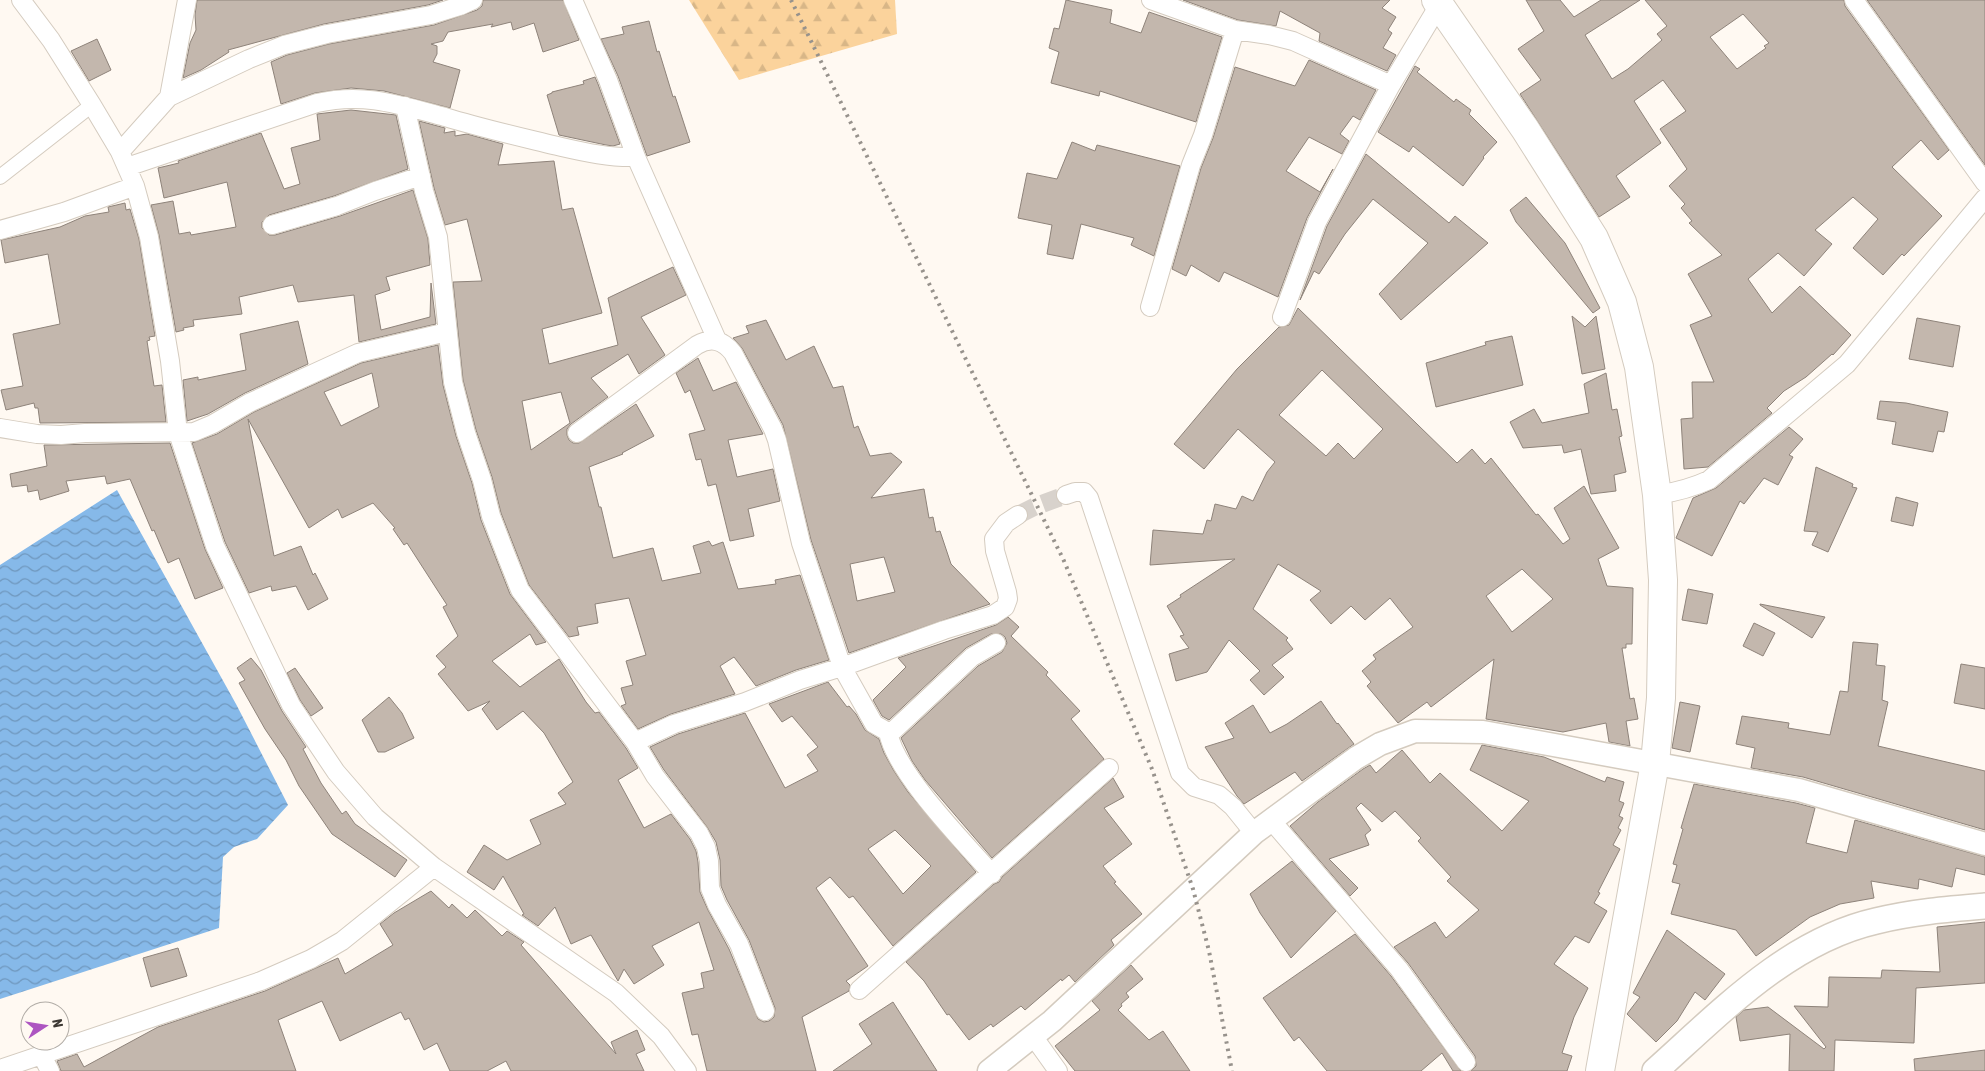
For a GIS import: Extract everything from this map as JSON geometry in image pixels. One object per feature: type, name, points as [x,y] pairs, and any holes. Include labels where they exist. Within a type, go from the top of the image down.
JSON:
[{"type":"highway","points":[[1438,3],[1525,129],[1594,238],[1622,302],[1640,367],[1657,495],[1663,580],[1661,698],[1655,763],[1600,1071]]},
{"type":"main road","points":[[1655,1071],[1729,1004],[1787,960],[1832,936],[1875,921],[1945,909],[1985,906]]},
{"type":"street","points":[[21,0],[51,40],[92,104],[135,186],[149,237],[170,361],[178,432],[215,546],[291,704],[336,772],[375,817],[434,867],[616,993],[661,1036],[686,1071]]},
{"type":"street","points":[[123,160],[170,97],[187,0]]},
{"type":"street","points":[[170,97],[249,59],[284,45],[327,34],[431,15],[473,0]]},
{"type":"street","points":[[573,0],[608,80],[636,157],[717,340]]},
{"type":"street","points":[[1151,0],[1235,30],[1269,35],[1292,41],[1391,85]]},
{"type":"street","points":[[1854,0],[1985,183]]},
{"type":"street","points":[[1282,316],[1317,222],[1438,3]]},
{"type":"street","points":[[1150,306],[1191,165],[1203,135],[1235,30]]},
{"type":"street","points":[[123,160],[318,102],[357,97],[405,106],[478,127],[589,153],[610,157],[636,157]]},
{"type":"street","points":[[0,177],[92,104]]},
{"type":"street","points":[[405,106],[421,176],[438,237],[453,382],[466,434],[482,480],[491,516],[520,590],[635,742],[655,776],[699,833],[706,847],[709,861],[710,888],[717,906],[739,944],[765,1011]]},
{"type":"street","points":[[272,225],[337,206],[421,176]]},
{"type":"street","points":[[0,230],[64,212],[135,186]]},
{"type":"street","points":[[1657,495],[1678,492],[1709,480],[1830,380],[1863,345],[1985,198]]},
{"type":"street","points":[[0,428],[37,434],[61,435],[194,432],[213,424],[249,403],[358,353],[447,332]]},
{"type":"street","points":[[578,433],[697,345],[706,341],[717,340],[726,345],[733,353],[773,429],[801,543],[842,667],[874,724],[888,732],[894,730],[972,657],[996,644]]},
{"type":"street","points":[[1066,495],[1084,492],[1089,498],[1180,773],[1194,787],[1219,795],[1233,807],[1263,826],[1399,969],[1466,1062]]},
{"type":"street","points":[[635,742],[674,724],[745,702],[800,680],[993,615],[1005,606],[1008,599],[1008,592],[995,551],[994,539],[1006,523],[1018,515]]},
{"type":"street","points":[[989,1071],[1052,1021],[1263,826],[1356,758],[1380,744],[1415,731],[1484,732],[1799,790],[1985,844]]},
{"type":"street","points":[[888,732],[889,742],[899,760],[934,807],[992,874]]},
{"type":"street","points":[[859,990],[992,874],[1109,768]]},
{"type":"street","points":[[0,1069],[46,1063],[261,981],[311,959],[342,942],[434,867]]},
{"type":"street","points":[[1033,1036],[1058,1071]]},
{"type":"green space","points":[[689,0],[895,0],[897,34],[739,80]]},
{"type":"water","points":[[117,490],[236,704],[288,805],[257,839],[234,847],[223,857],[219,928],[0,999],[0,565]]},
{"type":"building","points":[[197,0],[443,0],[428,5],[324,24],[228,50],[229,52],[201,70],[183,78],[190,43],[196,30]]},
{"type":"building","points":[[483,0],[563,0],[579,40],[543,52],[534,23],[513,30],[511,22],[491,27],[493,24],[448,32],[443,41],[431,44],[437,46],[437,54],[433,62],[460,70],[450,108],[384,91],[351,88],[315,93],[281,104],[271,62],[287,55],[329,44],[434,25],[477,10],[482,6]]},
{"type":"building","points":[[1066,0],[1112,10],[1110,23],[1141,33],[1149,12],[1222,37],[1196,122],[1100,91],[1099,96],[1051,83],[1059,52],[1049,48],[1054,28],[1059,29]]},
{"type":"building","points":[[1183,0],[1390,0],[1382,8],[1396,17],[1388,30],[1392,33],[1383,48],[1396,55],[1387,71],[1319,41],[1320,33],[1280,11],[1276,26],[1238,20]]},
{"type":"building","points":[[1526,0],[1560,0],[1574,17],[1601,0],[1640,0],[1585,35],[1612,79],[1628,69],[1662,40],[1657,34],[1667,26],[1645,0],[1844,0],[1845,6],[1949,150],[1938,160],[1921,140],[1892,167],[1942,216],[1883,275],[1853,248],[1878,219],[1853,197],[1815,230],[1832,244],[1804,276],[1778,253],[1748,279],[1772,313],[1800,286],[1851,335],[1833,355],[1806,377],[1784,391],[1767,408],[1772,413],[1708,467],[1684,469],[1681,419],[1693,418],[1692,382],[1714,382],[1690,325],[1712,316],[1688,274],[1722,255],[1689,223],[1692,221],[1681,208],[1685,204],[1669,186],[1687,169],[1660,129],[1686,111],[1663,80],[1634,101],[1661,143],[1616,176],[1630,197],[1599,217],[1520,94],[1541,80],[1518,49],[1544,31]],"holes":[[[1743,14],[1769,43],[1764,46],[1766,48],[1737,69],[1710,37]]]},
{"type":"building","points":[[1867,0],[1985,0],[1985,165]]},
{"type":"building","points":[[649,21],[657,52],[659,51],[673,97],[675,96],[690,142],[647,156],[618,76],[601,39],[624,34],[622,27]]},
{"type":"building","points":[[97,39],[111,70],[89,81],[71,51]]},
{"type":"building","points":[[1309,60],[1376,90],[1360,120],[1353,116],[1340,134],[1349,141],[1342,154],[1309,137],[1286,171],[1320,192],[1333,169],[1307,218],[1278,297],[1224,272],[1219,282],[1191,265],[1186,276],[1172,269],[1201,168],[1213,138],[1235,67],[1295,86]]},
{"type":"building","points":[[1415,66],[1420,69],[1417,72],[1454,102],[1456,99],[1471,110],[1469,114],[1497,142],[1483,157],[1463,186],[1413,146],[1409,152],[1378,132]]},
{"type":"building","points":[[595,77],[620,144],[606,145],[559,135],[547,95],[584,84],[583,81]]},
{"type":"building","points":[[351,110],[396,115],[408,169],[334,196],[269,215],[262,222],[262,228],[269,235],[275,235],[340,216],[413,190],[428,239],[430,265],[386,277],[390,290],[375,295],[381,330],[430,317],[431,283],[436,324],[359,342],[354,295],[298,302],[293,285],[239,297],[242,314],[193,320],[194,326],[183,328],[184,330],[176,332],[159,235],[151,205],[173,201],[179,234],[190,232],[191,235],[236,227],[227,182],[164,198],[158,168],[179,163],[178,161],[261,133],[284,189],[300,184],[291,148],[320,140],[317,114]]},
{"type":"building","points":[[419,121],[445,128],[444,133],[455,131],[455,136],[467,134],[503,144],[498,165],[554,161],[562,210],[573,208],[602,313],[542,329],[549,364],[618,345],[608,298],[673,267],[686,295],[641,317],[665,355],[639,374],[628,354],[591,378],[608,397],[567,429],[569,440],[573,443],[579,443],[636,404],[654,436],[623,454],[589,467],[613,558],[653,548],[662,581],[701,573],[693,546],[709,541],[712,546],[723,542],[738,589],[776,584],[775,580],[800,575],[829,660],[796,670],[756,686],[734,657],[720,666],[735,694],[671,714],[638,729],[621,706],[626,704],[621,688],[633,685],[626,661],[646,655],[629,598],[595,604],[598,623],[577,627],[579,635],[569,637],[529,585],[501,513],[463,380],[453,282],[482,281],[467,219],[445,225],[434,188]],"holes":[[[561,392],[570,423],[531,450],[522,401]]]},
{"type":"building","points":[[1072,142],[1095,151],[1097,145],[1180,166],[1154,256],[1131,245],[1134,238],[1081,224],[1073,259],[1047,254],[1052,225],[1018,218],[1027,173],[1057,179]]},
{"type":"building","points":[[1366,154],[1449,223],[1455,216],[1488,243],[1401,320],[1379,294],[1428,243],[1373,199],[1345,234],[1319,274],[1314,271],[1300,300],[1327,226]]},
{"type":"building","points":[[1526,197],[1565,243],[1600,308],[1593,313],[1516,222],[1510,210]]},
{"type":"building","points":[[125,203],[126,210],[130,209],[139,239],[155,336],[149,337],[150,340],[147,341],[154,386],[162,385],[166,422],[40,423],[38,408],[35,408],[34,403],[6,410],[1,390],[23,386],[13,334],[60,324],[48,254],[5,263],[1,240],[60,227],[85,216],[109,212],[108,207]]},
{"type":"building","points":[[1298,308],[1457,463],[1472,449],[1485,464],[1491,458],[1536,515],[1538,514],[1563,544],[1570,539],[1554,508],[1584,486],[1619,548],[1598,559],[1607,586],[1633,588],[1632,644],[1626,644],[1626,648],[1622,648],[1630,699],[1634,698],[1638,719],[1626,721],[1630,746],[1609,742],[1606,723],[1563,732],[1486,719],[1494,659],[1431,707],[1427,702],[1398,723],[1367,686],[1371,682],[1362,671],[1376,659],[1373,655],[1413,627],[1390,598],[1365,620],[1351,606],[1331,624],[1310,600],[1321,591],[1278,564],[1253,609],[1288,638],[1286,640],[1293,649],[1272,665],[1284,677],[1264,695],[1250,680],[1260,671],[1229,640],[1207,672],[1176,681],[1169,654],[1189,648],[1180,636],[1184,635],[1167,606],[1181,597],[1180,595],[1235,559],[1150,565],[1153,530],[1203,534],[1207,520],[1211,521],[1215,504],[1236,509],[1242,496],[1253,501],[1267,472],[1275,462],[1238,429],[1204,469],[1174,444],[1237,369],[1279,327],[1289,325]],"holes":[[[1322,370],[1383,429],[1354,459],[1338,443],[1326,456],[1279,415]],[[1522,569],[1553,599],[1512,632],[1486,596]]]},
{"type":"building","points":[[1572,316],[1585,327],[1596,316],[1605,369],[1582,374]]},
{"type":"building","points":[[1917,318],[1960,326],[1953,367],[1909,359]]},
{"type":"building","points":[[766,320],[786,360],[814,346],[833,388],[843,386],[854,428],[858,426],[870,456],[891,453],[902,462],[871,498],[924,489],[929,518],[933,517],[936,532],[940,531],[951,564],[990,604],[849,653],[811,540],[783,425],[742,348],[733,338],[749,333],[746,326]],"holes":[[[884,557],[895,592],[857,601],[850,564]]]},
{"type":"building","points":[[298,321],[308,364],[245,393],[208,414],[187,421],[183,380],[198,377],[198,380],[246,370],[240,334]]},
{"type":"building","points":[[1512,336],[1523,385],[1436,407],[1426,363],[1486,345],[1485,342]]},
{"type":"building","points":[[438,345],[443,385],[481,520],[510,594],[546,642],[536,645],[530,634],[492,661],[520,687],[559,659],[586,702],[595,713],[599,712],[626,748],[638,768],[618,780],[644,828],[671,814],[690,839],[696,851],[700,892],[729,949],[758,1019],[764,1022],[769,1021],[774,1017],[775,1008],[749,940],[721,886],[720,860],[716,842],[664,770],[650,747],[678,734],[745,713],[785,788],[818,771],[807,755],[818,747],[792,716],[782,722],[769,704],[828,682],[847,707],[849,706],[856,714],[865,730],[879,739],[884,753],[908,792],[976,872],[893,946],[853,896],[849,898],[830,877],[816,888],[868,966],[846,981],[850,985],[849,991],[802,1017],[816,1071],[707,1071],[698,1034],[692,1035],[682,993],[704,988],[701,973],[714,970],[699,922],[652,946],[664,965],[634,984],[624,969],[618,981],[591,935],[571,944],[555,907],[538,926],[522,915],[524,914],[503,876],[494,890],[467,872],[484,845],[507,860],[541,844],[530,820],[566,804],[558,793],[573,782],[544,733],[523,711],[497,730],[482,709],[490,701],[468,711],[438,674],[446,667],[436,656],[458,636],[443,607],[447,605],[407,543],[404,545],[393,529],[395,528],[373,503],[342,518],[338,509],[309,528],[248,419],[274,556],[301,546],[313,575],[315,573],[328,599],[308,610],[296,586],[272,591],[271,586],[249,593],[225,542],[192,443],[217,434],[254,412],[361,363]],"holes":[[[372,373],[379,407],[341,426],[324,392]],[[895,830],[931,866],[903,894],[868,849]]]},
{"type":"building","points":[[698,358],[713,391],[736,382],[763,434],[728,440],[737,477],[773,469],[780,501],[748,509],[754,536],[730,541],[716,484],[708,486],[701,459],[696,460],[689,434],[705,430],[690,390],[685,393],[676,373]]},
{"type":"building","points":[[1606,373],[1612,410],[1617,409],[1622,436],[1619,437],[1626,472],[1614,475],[1616,491],[1591,494],[1581,449],[1564,453],[1562,445],[1523,448],[1510,422],[1534,409],[1542,423],[1589,413],[1584,384]]},
{"type":"building","points":[[1880,401],[1906,403],[1948,412],[1944,432],[1938,431],[1933,452],[1892,444],[1896,422],[1877,419]]},
{"type":"building","points":[[1789,427],[1803,439],[1789,455],[1793,457],[1778,485],[1764,478],[1744,504],[1740,501],[1712,556],[1676,538],[1693,498],[1716,488]]},
{"type":"building","points":[[170,443],[205,549],[223,588],[195,599],[179,558],[168,563],[130,479],[107,484],[105,476],[66,481],[69,491],[40,500],[38,490],[28,492],[27,485],[12,487],[10,474],[47,466],[44,445]]},
{"type":"building","points":[[1816,467],[1853,484],[1852,487],[1857,488],[1828,552],[1812,545],[1818,532],[1804,531]]},
{"type":"building","points":[[1896,497],[1918,503],[1913,526],[1891,521]]},
{"type":"building","points":[[1688,589],[1713,594],[1707,624],[1682,620]]},
{"type":"building","points":[[1760,604],[1825,617],[1812,638]]},
{"type":"building","points":[[1008,617],[1019,627],[1011,636],[1048,672],[1046,675],[1080,711],[1071,719],[1104,759],[992,858],[925,780],[912,761],[901,738],[978,666],[1002,652],[1007,643],[1005,637],[1001,634],[991,634],[966,648],[889,720],[882,716],[873,700],[906,667],[898,658],[996,625]]},
{"type":"building","points":[[1754,623],[1775,633],[1763,656],[1743,646]]},
{"type":"building","points":[[1853,642],[1878,644],[1876,665],[1885,666],[1882,700],[1888,702],[1878,746],[1985,771],[1985,830],[1803,777],[1751,768],[1755,748],[1736,744],[1742,716],[1789,723],[1788,728],[1830,735],[1840,691],[1848,692]]},
{"type":"building","points":[[251,658],[261,670],[282,711],[306,747],[303,749],[321,783],[342,814],[346,811],[355,824],[407,860],[395,877],[332,834],[299,786],[286,760],[265,729],[239,683],[245,680],[237,668]]},
{"type":"building","points":[[1961,664],[1985,668],[1985,709],[1954,703]]},
{"type":"building","points":[[295,668],[323,708],[311,716],[300,700],[287,673]]},
{"type":"building","points":[[389,697],[402,713],[414,738],[385,752],[378,752],[362,720]]},
{"type":"building","points":[[1321,701],[1354,744],[1302,781],[1295,772],[1244,804],[1205,747],[1234,738],[1225,723],[1253,705],[1270,733]]},
{"type":"building","points":[[1680,702],[1700,706],[1690,752],[1672,748]]},
{"type":"building","points":[[1482,745],[1544,757],[1605,782],[1607,777],[1624,782],[1619,801],[1624,803],[1619,816],[1623,818],[1618,828],[1621,830],[1613,845],[1620,849],[1594,903],[1607,911],[1589,943],[1575,936],[1554,964],[1588,988],[1574,1017],[1562,1053],[1572,1056],[1567,1071],[1471,1071],[1476,1066],[1475,1056],[1408,963],[1394,947],[1435,922],[1446,938],[1479,910],[1447,881],[1451,877],[1418,841],[1421,838],[1395,811],[1382,822],[1361,803],[1356,808],[1371,830],[1365,835],[1369,845],[1329,859],[1358,888],[1350,896],[1290,826],[1318,802],[1363,769],[1370,765],[1376,773],[1402,750],[1430,783],[1440,773],[1502,831],[1529,801],[1470,770]]},
{"type":"building","points":[[1113,778],[1124,797],[1104,808],[1132,844],[1103,866],[1116,882],[1114,883],[1142,914],[1111,940],[1114,945],[1075,982],[1069,975],[1062,981],[1061,979],[1025,1010],[1021,1006],[993,1027],[991,1024],[969,1040],[949,1014],[947,1015],[924,981],[906,962],[994,884],[999,882],[1002,877]]},
{"type":"building","points":[[1694,784],[1815,808],[1806,843],[1847,853],[1855,820],[1985,857],[1985,875],[1956,868],[1952,887],[1919,879],[1918,889],[1871,881],[1874,898],[1840,904],[1810,917],[1756,956],[1736,930],[1671,914],[1680,884],[1672,882],[1677,865],[1673,864]]},
{"type":"building","points":[[1292,861],[1336,911],[1291,958],[1260,913],[1250,894]]},
{"type":"building","points":[[431,891],[449,908],[452,904],[467,918],[475,910],[502,936],[507,931],[524,942],[521,945],[616,1054],[611,1042],[637,1030],[645,1050],[636,1054],[644,1071],[511,1071],[506,1061],[487,1071],[450,1071],[437,1043],[424,1050],[409,1018],[405,1020],[401,1012],[340,1041],[322,1001],[278,1020],[296,1071],[61,1071],[57,1061],[77,1054],[84,1067],[158,1027],[265,991],[338,958],[345,974],[393,945],[380,924],[394,913]]},
{"type":"building","points":[[1985,922],[1985,983],[1916,988],[1914,1043],[1835,1040],[1834,1071],[1789,1071],[1790,1034],[1740,1041],[1736,1017],[1744,1010],[1768,1007],[1824,1049],[1826,1047],[1794,1006],[1828,1007],[1829,977],[1881,978],[1882,970],[1940,972],[1937,927]]},
{"type":"building","points":[[1667,930],[1725,974],[1705,1000],[1695,992],[1677,1021],[1656,1042],[1627,1014],[1640,997],[1633,993]]},
{"type":"building","points":[[1355,934],[1391,976],[1461,1071],[1453,1071],[1442,1053],[1421,1071],[1327,1071],[1299,1037],[1294,1041],[1263,998]]},
{"type":"building","points":[[178,948],[187,976],[151,987],[143,958]]},
{"type":"building","points":[[1131,965],[1143,979],[1126,993],[1129,997],[1121,1004],[1122,1006],[1118,1010],[1149,1040],[1163,1031],[1190,1071],[1075,1071],[1055,1046],[1100,1010],[1092,1001]]},
{"type":"building","points":[[893,1002],[937,1071],[833,1071],[872,1044],[859,1024]]},
{"type":"building","points":[[1985,1050],[1985,1071],[1915,1071],[1914,1059]]},
{"type":"tunnel","points":[[1018,515],[1066,495]]},
{"type":"railway","points":[[791,0],[1064,561],[1152,769],[1193,889],[1209,951],[1232,1071]]}]
